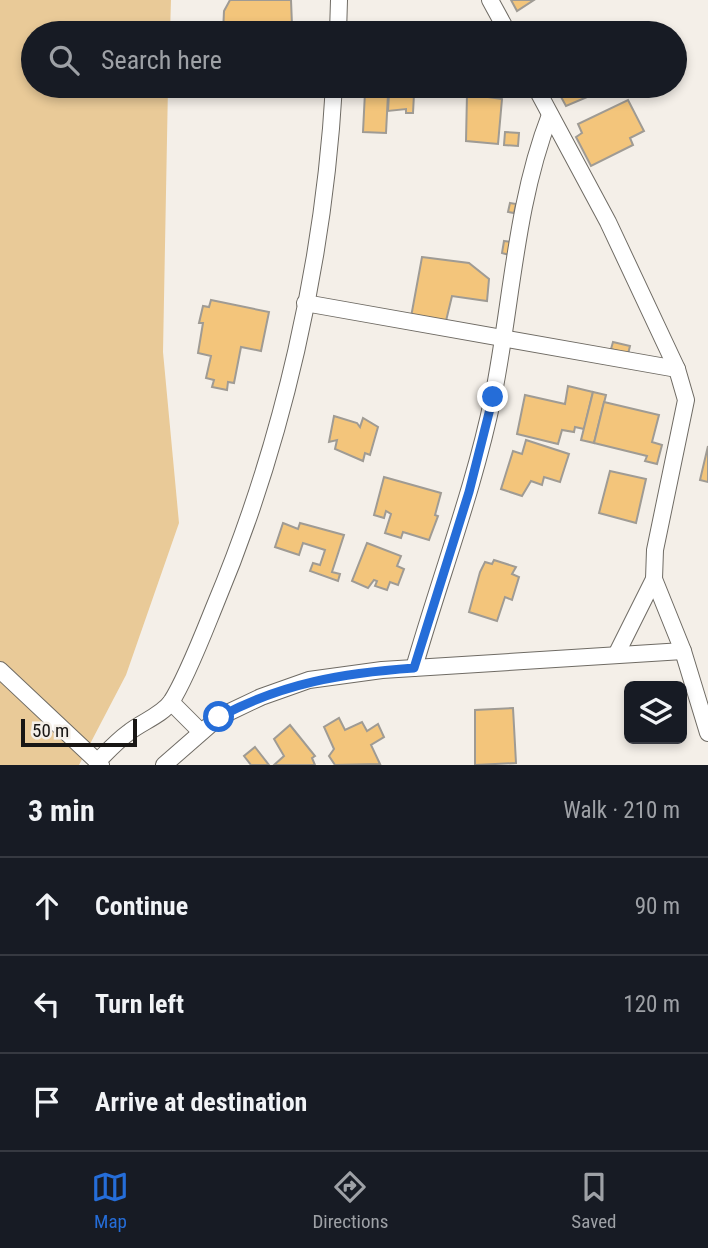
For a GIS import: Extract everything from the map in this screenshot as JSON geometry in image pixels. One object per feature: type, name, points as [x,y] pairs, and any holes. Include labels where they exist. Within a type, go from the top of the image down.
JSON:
[{"type":"street","points":[[338,21],[339,0]]},
{"type":"street","points":[[491,0],[502,21]]},
{"type":"street","points":[[0,670],[99,763],[129,732],[171,702],[226,580],[247,520],[288,377],[305,303],[328,167],[333,98]]},
{"type":"street","points":[[541,98],[608,222],[677,369],[686,405],[655,550],[654,579],[683,651],[708,733]]},
{"type":"street","points":[[414,668],[469,492],[493,397],[536,152],[550,115]]},
{"type":"street","points":[[305,303],[677,369]]},
{"type":"street","points":[[616,655],[654,579]]},
{"type":"street","points":[[164,765],[200,731],[233,709],[309,680],[414,668],[683,651]]},
{"type":"street","points":[[171,702],[200,731]]},
{"type":"shaded area","points":[[0,0],[171,0],[170,21],[21,21],[21,98],[168,98],[163,352],[179,523],[126,675],[79,765],[0,765]]},
{"type":"building","points":[[230,0],[291,0],[292,21],[224,21],[224,11]]},
{"type":"building","points":[[511,0],[534,0],[517,11]]},
{"type":"building","points":[[365,98],[388,98],[386,133],[363,132]]},
{"type":"building","points":[[389,98],[414,98],[413,113],[406,113],[406,109],[388,111]]},
{"type":"building","points":[[467,98],[502,99],[498,144],[466,141]]},
{"type":"building","points":[[562,98],[585,98],[566,106]]},
{"type":"building","points":[[628,100],[644,131],[630,138],[633,145],[591,166],[576,137],[582,133],[578,124]]},
{"type":"building","points":[[505,132],[519,133],[518,146],[504,145]]},
{"type":"building","points":[[510,203],[516,204],[514,213],[508,212]]},
{"type":"building","points":[[504,241],[511,242],[509,255],[502,253]]},
{"type":"building","points":[[422,257],[469,263],[489,279],[487,301],[452,296],[445,325],[411,317]]},
{"type":"building","points":[[211,300],[269,312],[261,351],[241,347],[234,383],[228,382],[227,390],[212,387],[214,380],[206,378],[211,356],[198,353],[203,323],[199,323],[203,306],[209,307]]},
{"type":"building","points":[[613,342],[630,346],[628,354],[611,349]]},
{"type":"building","points":[[568,386],[593,392],[584,429],[575,427],[574,432],[562,430],[558,444],[517,434],[525,395],[565,404]]},
{"type":"building","points":[[593,392],[606,395],[594,443],[581,440]]},
{"type":"building","points":[[604,402],[659,415],[652,442],[662,445],[657,464],[645,461],[647,456],[594,443]]},
{"type":"building","points":[[334,416],[357,423],[360,427],[363,418],[378,427],[370,455],[365,453],[363,461],[335,449],[337,440],[329,442]]},
{"type":"building","points":[[526,440],[569,454],[560,482],[544,477],[542,485],[531,481],[522,496],[501,489],[513,451],[522,454]]},
{"type":"building","points":[[708,446],[708,482],[700,480]]},
{"type":"building","points":[[610,471],[646,479],[636,523],[599,513]]},
{"type":"building","points":[[384,477],[441,493],[435,515],[438,516],[429,540],[403,532],[401,538],[385,533],[391,514],[386,511],[384,518],[374,515]]},
{"type":"building","points":[[283,523],[298,529],[300,523],[344,535],[332,572],[340,574],[338,581],[310,571],[313,563],[320,565],[325,550],[303,543],[299,555],[275,547]]},
{"type":"building","points":[[367,543],[401,556],[397,566],[404,569],[398,585],[390,582],[387,590],[375,586],[377,581],[374,580],[368,588],[352,581]]},
{"type":"building","points":[[494,560],[516,567],[512,574],[519,577],[512,600],[505,597],[497,621],[469,612],[480,572],[485,562],[492,564]]},
{"type":"building","points":[[513,708],[516,763],[475,765],[475,710]]},
{"type":"building","points":[[339,718],[345,730],[362,722],[367,731],[378,724],[384,737],[371,745],[380,764],[335,765],[329,756],[334,749],[324,727]]},
{"type":"building","points":[[290,725],[315,756],[312,758],[315,765],[274,765],[284,756],[274,739]]},
{"type":"building","points":[[255,747],[269,765],[251,765],[244,756]]},
{"type":"route","points":[[219,717],[261,697],[309,680],[414,668],[469,492],[493,397]]}]
